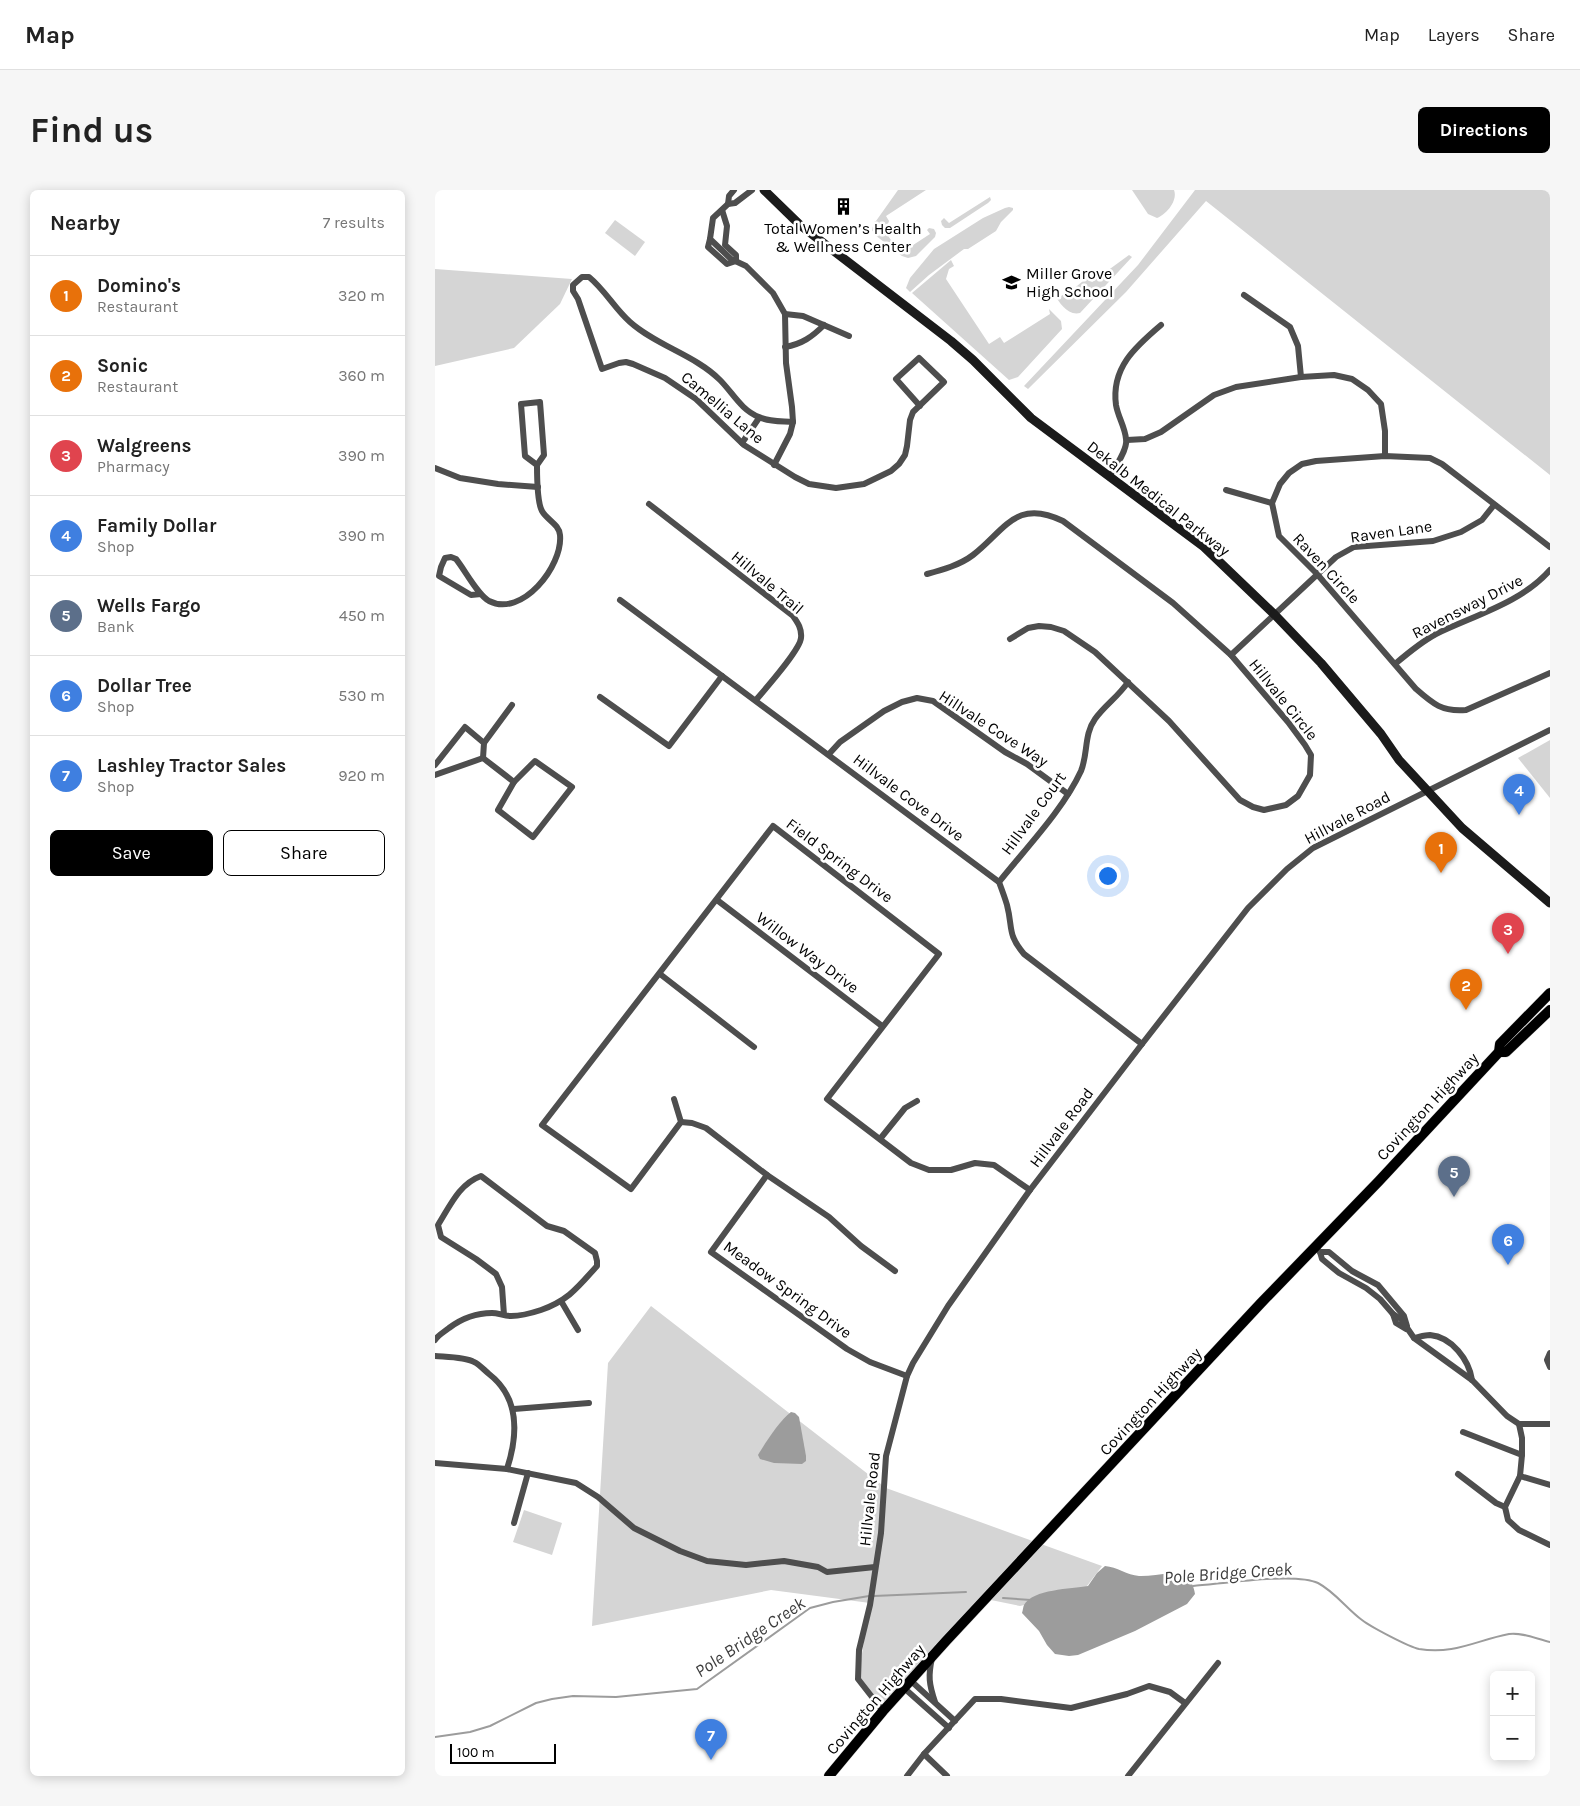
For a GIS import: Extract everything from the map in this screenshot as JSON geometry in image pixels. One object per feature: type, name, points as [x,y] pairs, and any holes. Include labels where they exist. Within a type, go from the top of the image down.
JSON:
[{"type":"main road","name":"Dekalb Medical Parkway","points":[[764,190],[800,225],[951,340],[1031,418],[1204,547],[1275,614],[1321,663],[1381,734],[1399,760],[1461,828],[1550,902]]},
{"type":"main road","name":"Covington Highway","points":[[829,1776],[907,1684],[1261,1303],[1318,1249],[1499,1052],[1500,1044],[1550,993]]},
{"type":"main road","name":"Covington Highway","points":[[1499,1052],[1506,1052],[1550,1010]]},
{"type":"street","points":[[728,204],[729,196],[734,190]]},
{"type":"street","points":[[752,190],[735,203],[728,204],[713,218],[710,239],[731,259],[746,266],[773,293],[785,314],[803,316],[849,336]]},
{"type":"street","points":[[720,250],[727,226],[722,210]]},
{"type":"street","name":"Camellia Lane","points":[[793,422],[759,418],[746,410],[721,381],[707,369],[645,334],[631,323],[589,277],[582,278],[573,285],[573,291],[578,299],[602,369],[625,362],[665,378],[696,399],[741,443],[774,465],[809,484],[836,488],[864,484],[891,471],[899,464],[905,455],[913,412],[920,406],[944,382],[919,358],[895,379],[920,406]]},
{"type":"street","points":[[1244,295],[1290,327],[1298,346],[1301,377]]},
{"type":"street","name":"Camellia Lane","points":[[774,465],[790,434],[793,422],[785,347],[785,314]]},
{"type":"street","points":[[785,347],[804,341],[824,325]]},
{"type":"street","points":[[1109,477],[1120,460],[1127,440],[1116,406],[1115,383],[1125,360],[1140,343],[1161,325]]},
{"type":"street","points":[[1127,440],[1145,438],[1161,432],[1215,395],[1236,387],[1301,377],[1334,375],[1352,379],[1381,404],[1385,431],[1385,456]]},
{"type":"street","points":[[481,594],[471,594],[439,576],[445,558],[451,557],[456,559],[481,594],[488,600],[497,604],[508,605],[528,595],[549,573],[559,547],[560,534],[553,522],[542,511],[538,487],[537,465],[544,455],[540,402],[521,404],[525,456],[537,465]]},
{"type":"street","points":[[741,443],[759,418]]},
{"type":"street","points":[[1226,490],[1272,503],[1280,484],[1289,473],[1302,464],[1317,461],[1385,456],[1430,458],[1442,464],[1550,547]]},
{"type":"street","points":[[435,468],[460,478],[538,487]]},
{"type":"street","name":"Raven Circle","points":[[1272,503],[1279,536],[1317,574],[1415,689],[1435,705],[1453,711],[1466,710],[1550,673]]},
{"type":"street","name":"Hillvale Trail","points":[[649,504],[793,616],[800,627],[801,640],[756,700]]},
{"type":"street","name":"Raven Lane","points":[[1231,655],[1336,557],[1354,547],[1433,541],[1461,532],[1482,520],[1494,505]]},
{"type":"street","name":"Hillvale Circle","points":[[927,574],[942,570],[968,558],[1009,522],[1022,515],[1037,512],[1050,514],[1063,521],[1154,587],[1231,655],[1288,722],[1311,755],[1310,775],[1305,786],[1298,796],[1286,805],[1264,810],[1253,807],[1240,800],[1169,721],[1095,652],[1064,631],[1039,626],[1028,628],[1011,639]]},
{"type":"street","name":"Ravensway Drive","points":[[1395,664],[1434,635],[1513,599],[1534,587],[1550,570]]},
{"type":"street","name":"Hillvale Cove Drive","points":[[620,600],[999,882]]},
{"type":"street","points":[[600,697],[669,746],[723,676]]},
{"type":"street","name":"Hillvale Court","points":[[999,882],[1068,794],[1082,769],[1088,734],[1095,720],[1128,682]]},
{"type":"street","name":"Hillvale Cove Way","points":[[829,754],[840,742],[884,711],[902,702],[917,698],[933,701],[1068,794]]},
{"type":"street","points":[[483,758],[484,743],[512,704]]},
{"type":"street","points":[[435,765],[465,727],[484,743]]},
{"type":"street","name":"Hillvale Road","points":[[883,1711],[858,1679],[859,1650],[870,1605],[881,1533],[886,1456],[907,1376],[948,1306],[1030,1190],[1142,1044],[1248,908],[1287,869],[1313,848],[1550,730]]},
{"type":"street","points":[[435,775],[483,758]]},
{"type":"street","points":[[483,758],[514,782]]},
{"type":"street","points":[[535,761],[571,787],[533,837],[498,810],[514,782],[535,761]]},
{"type":"street","name":"Field Spring Drive","points":[[681,1122],[631,1189],[542,1125],[773,826],[939,954],[827,1099],[911,1163],[929,1170],[951,1170],[975,1164],[994,1165],[1030,1190]]},
{"type":"street","points":[[999,882],[1007,907],[1010,932],[1015,944],[1024,954],[1142,1044]]},
{"type":"street","name":"Willow Way Drive","points":[[717,900],[882,1026]]},
{"type":"street","points":[[660,974],[754,1047]]},
{"type":"street","points":[[674,1099],[681,1122],[692,1123],[706,1128],[767,1175],[807,1200],[895,1272]]},
{"type":"street","points":[[880,1139],[905,1108],[917,1101]]},
{"type":"street","name":"Meadow Spring Drive","points":[[767,1175],[711,1252],[847,1349],[870,1362],[907,1376]]},
{"type":"street","points":[[435,1340],[455,1323],[476,1315],[492,1313],[504,1315],[523,1315],[541,1310],[561,1301],[573,1294],[597,1266],[595,1254],[564,1231],[547,1226],[481,1176],[471,1179],[461,1189],[438,1225],[441,1237],[497,1274],[502,1287],[504,1315]]},
{"type":"street","points":[[1318,1249],[1329,1252],[1352,1271],[1378,1285],[1405,1316],[1407,1329]]},
{"type":"street","points":[[1318,1249],[1322,1259],[1339,1273],[1374,1294],[1391,1312],[1396,1323],[1407,1329],[1414,1338],[1472,1380],[1507,1416],[1519,1424],[1550,1424]]},
{"type":"street","points":[[561,1301],[578,1330]]},
{"type":"street","points":[[1391,1312],[1396,1305]]},
{"type":"street","points":[[1414,1338],[1429,1335],[1449,1341],[1467,1363],[1471,1370],[1472,1380]]},
{"type":"street","points":[[1550,1353],[1547,1360],[1550,1366]]},
{"type":"street","points":[[435,1356],[473,1361],[495,1378],[510,1399],[514,1409],[515,1424],[513,1450],[507,1470]]},
{"type":"street","points":[[514,1409],[589,1403]]},
{"type":"street","points":[[1519,1424],[1523,1455],[1520,1476],[1505,1507],[1508,1520],[1519,1530],[1550,1545]]},
{"type":"street","points":[[1463,1432],[1523,1455]]},
{"type":"street","points":[[435,1463],[507,1470],[576,1483],[598,1498],[634,1528],[680,1551],[707,1560],[745,1564],[784,1561],[818,1567],[827,1572],[875,1567]]},
{"type":"street","points":[[514,1523],[528,1473]]},
{"type":"street","points":[[1458,1474],[1496,1503],[1505,1507]]},
{"type":"street","points":[[1520,1476],[1550,1485]]},
{"type":"street","points":[[933,1656],[929,1672],[929,1684],[935,1703]]},
{"type":"street","points":[[1128,1776],[1218,1663]]},
{"type":"street","points":[[907,1684],[935,1703],[955,1721]]},
{"type":"street","points":[[907,1684],[949,1728]]},
{"type":"street","points":[[907,1776],[923,1754],[975,1699],[1071,1708],[1127,1694],[1149,1686],[1170,1692],[1185,1703]]},
{"type":"street","points":[[923,1754],[947,1776]]},
{"type":"shaded area","points":[[898,190],[926,190],[886,216],[889,221],[887,230],[889,237],[895,243],[903,244],[907,249],[930,234],[927,230],[929,228],[934,229],[936,233],[935,237],[916,256],[908,258],[902,256],[875,235],[872,230],[874,222]]},
{"type":"shaded area","points":[[1132,190],[1174,190],[1175,194],[1168,210],[1157,218],[1148,214]]},
{"type":"shaded area","points":[[1195,190],[1550,190],[1550,475],[1206,201],[1126,292],[1028,389],[1024,386],[1138,265]]},
{"type":"shaded area","points":[[990,197],[991,200],[988,203],[950,228],[945,228],[942,225],[941,221],[944,218],[949,223]]},
{"type":"shaded area","points":[[1009,207],[1013,208],[1013,210],[1001,222],[996,231],[968,249],[964,249],[910,292],[906,288],[910,278],[934,249],[983,218]]},
{"type":"shaded area","points":[[615,220],[645,242],[635,256],[605,233]]},
{"type":"shaded area","points":[[1129,255],[1132,257],[1080,313],[1072,313],[1061,305],[1054,293],[1056,290],[1061,296],[1066,295],[1088,277],[1092,282]]},
{"type":"shaded area","points":[[951,260],[954,266],[949,269],[946,279],[989,344],[1000,337],[1004,343],[1050,314],[1049,309],[1061,321],[1062,329],[1018,377],[1009,380],[912,293]]},
{"type":"shaded area","points":[[435,269],[572,279],[560,304],[514,348],[435,366]]},
{"type":"shaded area","points":[[1550,740],[1550,798],[1518,758]]},
{"type":"shaded area","points":[[651,1306],[886,1488],[1102,1566],[1084,1590],[1020,1606],[986,1599],[880,1707],[858,1679],[870,1603],[771,1590],[592,1626],[608,1363]]},
{"type":"shaded area","points":[[791,1412],[799,1417],[806,1461],[802,1464],[774,1463],[760,1459],[758,1455],[765,1444]]},
{"type":"shaded area","points":[[524,1510],[562,1523],[552,1555],[513,1542]]},
{"type":"shaded area","points":[[1105,1566],[1139,1576],[1181,1575],[1192,1584],[1195,1594],[1187,1604],[1135,1631],[1078,1655],[1055,1654],[1039,1631],[1022,1613],[1024,1605],[1035,1596],[1044,1593],[1088,1586],[1097,1573]]},
{"type":"waterway","name":"Pole Bridge Creek","points":[[1193,1586],[1276,1579],[1307,1580],[1318,1583],[1367,1623],[1381,1632],[1419,1649],[1443,1650],[1509,1634],[1524,1635],[1550,1642]]},
{"type":"waterway","name":"Pole Bridge Creek","points":[[874,1596],[966,1592]]},
{"type":"waterway","name":"Pole Bridge Creek","points":[[435,1737],[470,1732],[490,1726],[536,1703],[552,1699],[573,1696],[616,1697],[697,1689],[810,1608],[869,1596]]},
{"type":"waterway","name":"Pole Bridge Creek","points":[[1003,1598],[1031,1600]]},
{"type":"place","name":"Total Women’s Health & Wellness Center","points":[[843,206]]},
{"type":"place","name":"Miller Grove High School","points":[[1012,282]]},
{"type":"place","name":"Family Dollar","points":[[1519,815]]},
{"type":"place","name":"Domino's","points":[[1441,873]]},
{"type":"place","name":"Walgreens","points":[[1508,954]]},
{"type":"place","name":"Sonic","points":[[1466,1010]]},
{"type":"place","name":"Wells Fargo","points":[[1454,1197]]},
{"type":"place","name":"Dollar Tree","points":[[1508,1265]]},
{"type":"place","name":"Lashley Tractor Sales","points":[[711,1760]]}]
